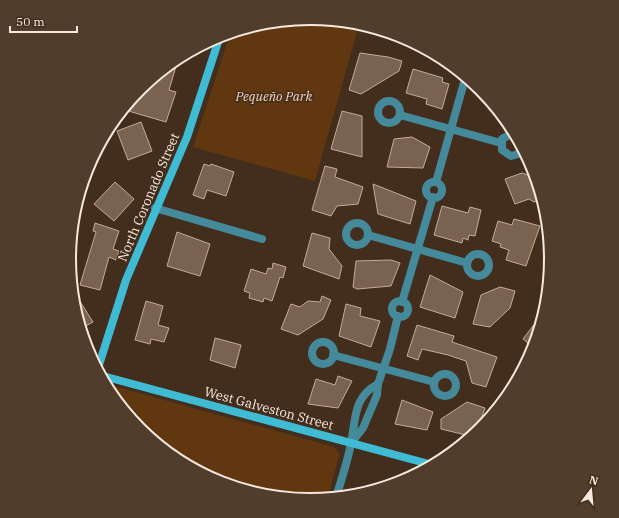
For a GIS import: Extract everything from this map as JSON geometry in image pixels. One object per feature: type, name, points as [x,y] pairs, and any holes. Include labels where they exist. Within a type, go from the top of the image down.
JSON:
[{"type":"street","name":"North Coronado Street","points":[[100,362],[126,280],[155,208],[166,188],[187,137],[217,44]]},
{"type":"street","points":[[351,443],[363,428],[369,410],[377,395],[378,384],[398,316],[394,314],[392,308],[397,302],[402,302],[433,197],[439,196],[442,192],[440,185],[436,182],[464,83]]},
{"type":"street","points":[[400,114],[501,143]]},
{"type":"street","points":[[508,135],[504,137],[501,143],[502,150],[507,155],[514,156],[518,153]]},
{"type":"street","points":[[155,208],[262,239]]},
{"type":"street","points":[[368,236],[467,263]]},
{"type":"street","points":[[333,355],[434,382]]},
{"type":"street","name":"West Galveston Street","points":[[108,377],[424,463]]},
{"type":"street","points":[[338,491],[351,443],[358,405],[368,389],[378,384]]},
{"type":"street","points":[[358,405],[369,410]]},
{"type":"green space","name":"Pequeño Park","points":[[310,25],[358,30],[315,181],[193,147],[228,39],[264,29],[279,27]]},
{"type":"green space","points":[[113,386],[334,447],[339,453],[329,492],[310,493],[279,491],[264,489],[234,481],[192,462],[167,445],[144,424]]},
{"type":"building","points":[[360,53],[388,57],[402,61],[399,71],[361,94],[349,90]]},
{"type":"building","points":[[176,66],[169,90],[176,92],[166,122],[129,111],[155,83]]},
{"type":"building","points":[[413,69],[443,78],[442,82],[449,84],[442,109],[426,104],[427,99],[406,93]]},
{"type":"building","points":[[342,111],[362,116],[362,157],[331,149]]},
{"type":"building","points":[[141,122],[152,151],[128,160],[117,131]]},
{"type":"building","points":[[412,137],[430,147],[423,168],[387,167],[394,139]]},
{"type":"building","points":[[204,164],[210,166],[211,164],[234,172],[226,196],[207,190],[204,199],[193,195]]},
{"type":"building","points":[[325,166],[337,169],[335,177],[363,187],[358,204],[337,206],[331,216],[312,210]]},
{"type":"building","points":[[522,173],[528,175],[537,201],[534,202],[529,199],[515,204],[505,179]]},
{"type":"building","points":[[115,182],[134,199],[114,221],[94,204]]},
{"type":"building","points":[[373,184],[416,201],[410,224],[378,214]]},
{"type":"building","points":[[442,206],[468,213],[470,207],[481,210],[475,236],[469,235],[468,240],[463,238],[462,243],[434,235]]},
{"type":"building","points":[[514,219],[540,226],[526,266],[506,260],[509,250],[500,247],[501,244],[492,241],[498,221],[512,225]]},
{"type":"building","points":[[95,223],[119,231],[113,249],[119,251],[116,260],[109,257],[100,290],[80,285],[96,232],[93,231]]},
{"type":"building","points":[[177,232],[210,244],[200,276],[167,266]]},
{"type":"building","points":[[312,233],[330,238],[329,249],[342,266],[339,279],[303,266]]},
{"type":"building","points":[[391,260],[400,263],[391,286],[357,289],[353,287],[356,261]]},
{"type":"building","points":[[273,263],[286,267],[283,278],[280,277],[272,301],[264,298],[263,302],[249,298],[250,293],[244,291],[251,269],[266,274],[268,268],[272,269]]},
{"type":"building","points":[[430,275],[463,292],[455,318],[420,307]]},
{"type":"building","points":[[500,287],[515,291],[510,308],[490,327],[473,324],[481,295]]},
{"type":"building","points":[[322,296],[331,300],[323,319],[298,335],[281,329],[291,304],[300,307],[308,301],[320,302]]},
{"type":"building","points":[[79,300],[93,322],[85,326]]},
{"type":"building","points":[[146,301],[163,306],[158,325],[169,328],[164,342],[151,339],[150,344],[135,340]]},
{"type":"building","points":[[346,304],[361,308],[360,316],[380,321],[371,347],[339,336]]},
{"type":"building","points":[[535,324],[528,343],[523,339]]},
{"type":"building","points":[[417,325],[454,336],[452,342],[497,357],[486,387],[472,383],[466,361],[422,349],[418,360],[407,356]]},
{"type":"building","points":[[215,338],[241,345],[235,368],[210,360]]},
{"type":"building","points":[[338,376],[352,381],[338,408],[308,404],[316,379],[335,385]]},
{"type":"building","points":[[402,400],[433,412],[427,430],[395,424]]},
{"type":"building","points":[[467,402],[485,408],[482,416],[464,435],[441,429],[441,419]]}]
